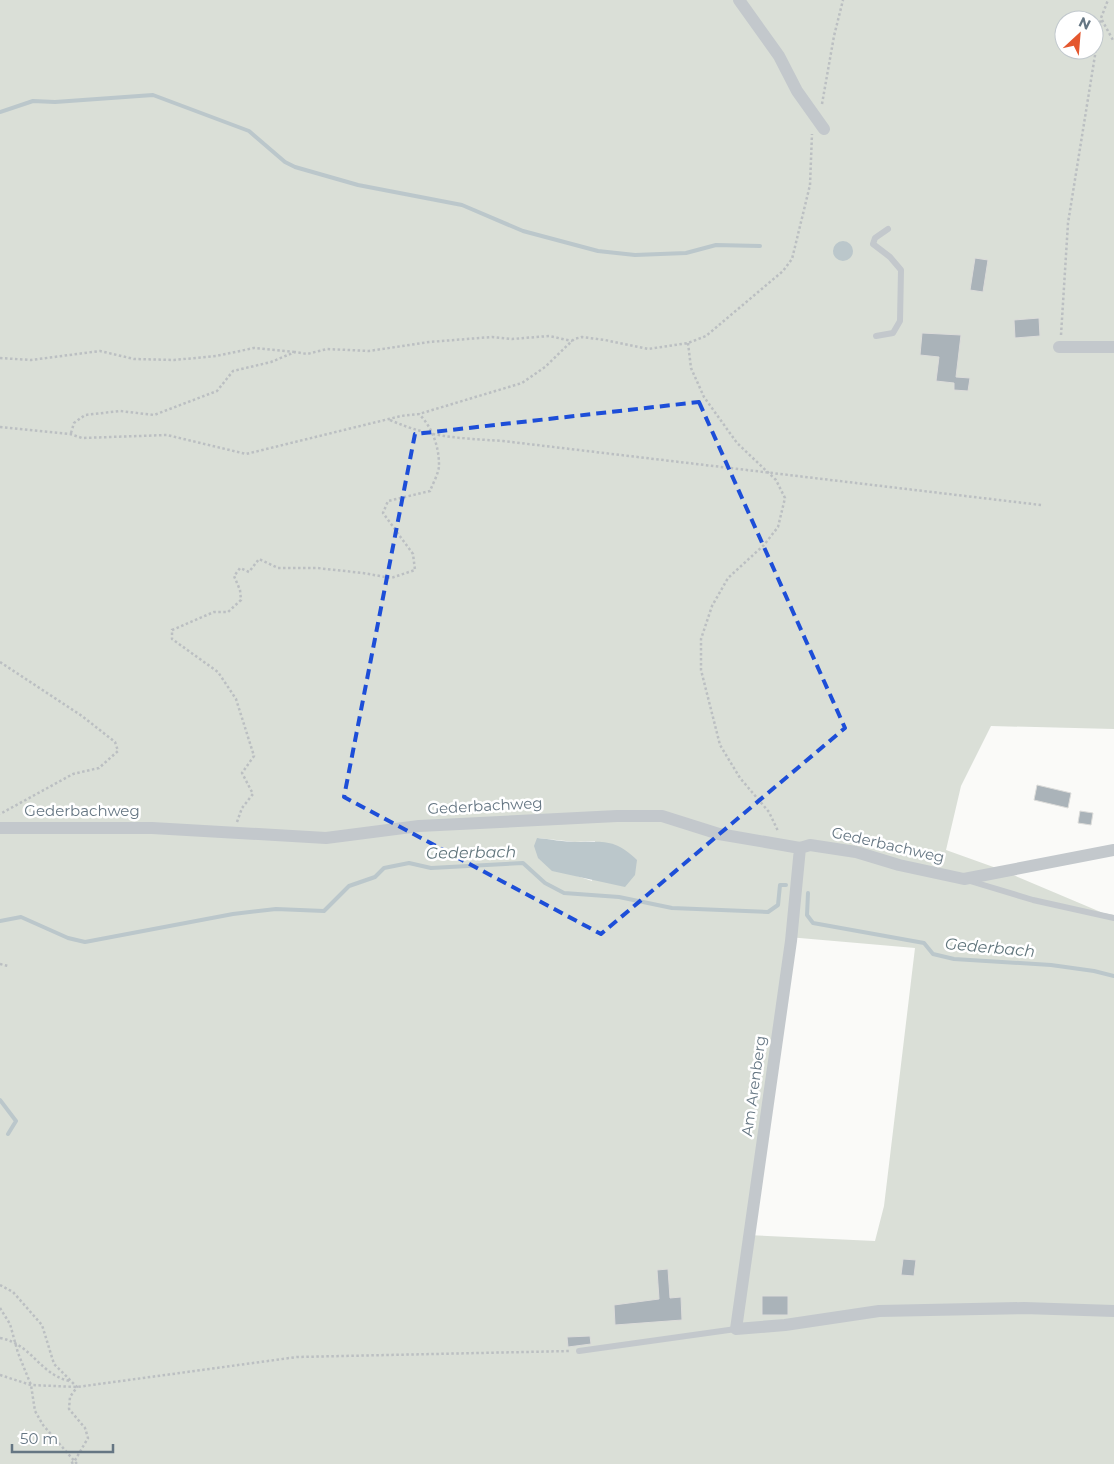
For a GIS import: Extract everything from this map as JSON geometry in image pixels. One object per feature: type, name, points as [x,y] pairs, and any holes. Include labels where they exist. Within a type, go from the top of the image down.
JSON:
[{"type":"street","points":[[739,0],[779,56],[797,91],[820,124]]},
{"type":"street","points":[[1060,347],[1114,347]]},
{"type":"street","name":"Gederbachweg","points":[[0,828],[152,828],[326,838],[419,826],[608,816],[662,816],[719,834],[800,848],[810,845],[856,852],[899,865],[964,879],[1114,850]]},
{"type":"street","name":"Am Arenberg","points":[[736,1329],[791,941],[800,848]]},
{"type":"street","points":[[736,1329],[784,1325],[879,1311],[1024,1308],[1114,1311]]},
{"type":"lane","points":[[876,336],[893,333],[900,321],[901,270],[890,257],[873,244],[875,238],[888,229]]},
{"type":"lane","name":"Gederbachweg","points":[[964,879],[1033,900],[1114,918]]},
{"type":"lane","points":[[579,1351],[736,1329]]},
{"type":"path","points":[[0,427],[70,434],[82,438],[167,435],[246,454],[388,419],[419,414],[522,382],[545,367],[572,341],[582,337],[648,348],[688,344],[706,336],[783,271],[792,259],[810,185],[813,124],[820,124],[820,113],[834,36],[843,0]]},
{"type":"path","points":[[1104,12],[1108,0]]},
{"type":"path","points":[[1104,22],[1114,42]]},
{"type":"path","points":[[1060,347],[1068,223],[1095,60]]},
{"type":"path","points":[[0,358],[31,360],[100,351],[134,359],[174,360],[216,356],[254,348],[307,354],[327,349],[369,351],[429,342],[492,337],[512,339],[549,336],[572,341]]},
{"type":"path","points":[[688,344],[692,368],[704,397],[737,442],[776,480],[785,498],[778,527],[764,545],[728,578],[712,606],[701,639],[701,670],[720,745],[740,778],[769,812],[784,845]]},
{"type":"path","points":[[70,434],[74,423],[86,415],[120,410],[154,415],[217,391],[233,371],[272,362],[296,352]]},
{"type":"path","points":[[233,832],[242,808],[253,794],[242,773],[254,756],[236,698],[218,672],[172,639],[172,630],[214,612],[228,612],[241,600],[240,590],[234,576],[240,568],[249,572],[259,559],[278,568],[317,568],[363,572],[391,578],[416,570],[413,554],[383,513],[388,501],[430,491],[439,466],[434,436],[426,421],[419,414]]},
{"type":"path","points":[[388,419],[416,431],[434,436],[504,442],[1041,505]]},
{"type":"path","points":[[0,662],[82,716],[116,742],[118,751],[100,768],[74,774],[0,814]]},
{"type":"path","points":[[0,964],[8,966]]},
{"type":"path","points":[[0,1285],[13,1292],[42,1326],[54,1364],[77,1387]]},
{"type":"path","points":[[0,1308],[10,1324],[14,1341],[31,1385],[35,1411],[76,1463]]},
{"type":"path","points":[[0,1338],[14,1341],[56,1378],[70,1382]]},
{"type":"path","points":[[0,1375],[31,1385],[77,1387],[298,1356],[579,1351]]},
{"type":"path","points":[[76,1463],[88,1438],[84,1428],[69,1409],[70,1397],[77,1387]]},
{"type":"path","points":[[69,1464],[76,1463]]},
{"type":"highlighted area","points":[[699,402],[845,728],[601,934],[344,797],[415,434]]},
{"type":"shaded area","points":[[0,0],[1114,0],[1114,729],[991,726],[961,786],[946,850],[999,869],[1103,913],[1114,915],[1114,1464],[0,1464]],"holes":[[[538,838],[575,842],[595,841],[592,881],[577,876]],[[788,937],[915,948],[884,1206],[875,1241],[746,1235]]]},
{"type":"shaded area","points":[[843,241],[850,244],[853,251],[850,258],[843,261],[836,258],[833,251],[836,244]]},
{"type":"shaded area","points":[[537,838],[571,842],[602,842],[616,845],[637,860],[635,875],[625,887],[552,871],[538,858],[534,846]]},
{"type":"building","points":[[975,258],[988,260],[983,292],[970,290]]},
{"type":"building","points":[[1039,318],[1040,336],[1015,338],[1014,320]]},
{"type":"building","points":[[922,333],[961,335],[956,377],[970,378],[968,391],[954,390],[954,383],[936,381],[939,357],[920,355]]},
{"type":"building","points":[[1037,785],[1071,793],[1068,808],[1034,800]]},
{"type":"building","points":[[1080,811],[1093,813],[1091,825],[1078,823]]},
{"type":"building","points":[[903,1259],[916,1260],[914,1276],[901,1275]]},
{"type":"building","points":[[668,1269],[670,1298],[681,1297],[682,1320],[615,1325],[614,1305],[659,1299],[657,1270]]},
{"type":"building","points":[[762,1296],[788,1296],[788,1315],[762,1315]]},
{"type":"building","points":[[590,1336],[591,1344],[568,1347],[567,1337]]},
{"type":"waterway","points":[[0,112],[33,101],[55,102],[153,95],[249,131],[285,162],[295,167],[358,185],[462,205],[523,231],[598,251],[635,255],[686,253],[716,245],[760,246]]},
{"type":"waterway","name":"Gederbach","points":[[0,921],[21,917],[68,938],[85,942],[233,914],[276,909],[324,911],[349,886],[375,877],[384,868],[409,863],[431,868],[523,863],[545,883],[564,893],[619,897],[672,908],[768,912],[778,905],[780,885],[786,885]]},
{"type":"waterway","name":"Gederbach","points":[[808,893],[807,915],[813,923],[924,943],[933,954],[954,959],[1051,965],[1114,976]]},
{"type":"waterway","points":[[0,1100],[16,1121],[8,1134]]}]
